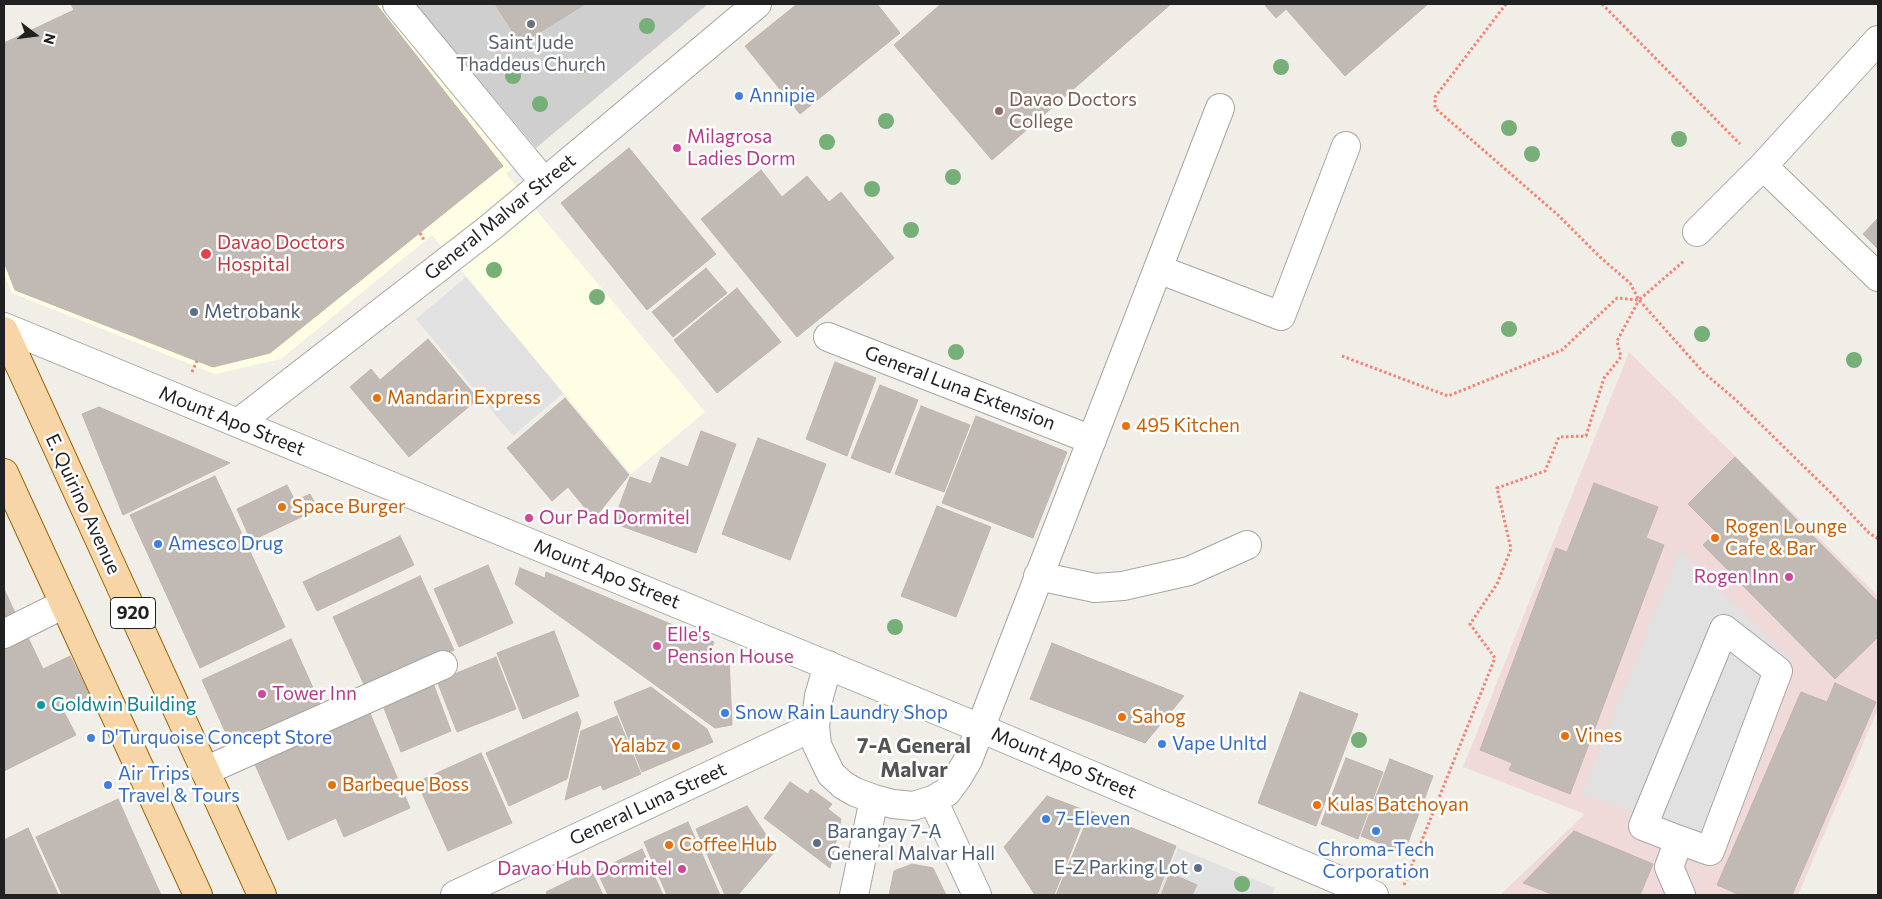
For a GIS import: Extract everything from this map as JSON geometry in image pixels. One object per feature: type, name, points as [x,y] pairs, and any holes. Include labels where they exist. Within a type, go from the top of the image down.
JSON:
[{"type":"main road","name":"E. Quirino Avenue","points":[[4,331],[262,895]]},
{"type":"main road","points":[[4,473],[198,895]]},
{"type":"street","points":[[397,4],[544,182]]},
{"type":"street","name":"General Malvar Street","points":[[238,423],[491,227],[757,4]]},
{"type":"street","points":[[1697,232],[1763,166],[1878,40]]},
{"type":"street","points":[[828,665],[819,696],[815,726],[817,745],[831,774],[843,785],[874,799],[893,804],[914,806],[933,800],[947,792],[968,760],[1220,108]]},
{"type":"street","points":[[1158,269],[1281,316],[1346,146]]},
{"type":"street","points":[[1763,166],[1878,277]]},
{"type":"street","name":"Mount Apo Street","points":[[4,327],[980,728],[1374,895]]},
{"type":"street","name":"General Luna Extension","points":[[828,337],[1092,440]]},
{"type":"street","points":[[1038,576],[1096,588],[1124,586],[1189,572],[1247,546]]},
{"type":"street","points":[[4,634],[64,604]]},
{"type":"street","points":[[1724,629],[1778,671],[1710,851],[1678,840],[1643,826],[1724,629]]},
{"type":"street","points":[[205,771],[443,666]]},
{"type":"street","name":"General Luna Street","points":[[455,895],[815,726]]},
{"type":"street","points":[[854,895],[874,799]]},
{"type":"street","points":[[933,800],[978,895]]},
{"type":"street","points":[[1658,895],[1678,840]]},
{"type":"street","points":[[1669,867],[1681,895]]},
{"type":"path","points":[[1506,4],[1435,97],[1434,108],[1558,215],[1600,257],[1630,283],[1639,300],[1703,372],[1736,400],[1868,532],[1878,539]]},
{"type":"path","points":[[1602,4],[1763,166]]},
{"type":"path","points":[[1403,886],[1495,658],[1470,624],[1497,584],[1511,549],[1497,488],[1545,470],[1560,437],[1586,436],[1604,378],[1621,358],[1618,341],[1639,300],[1694,252],[1697,232]]},
{"type":"path","points":[[1342,356],[1448,396],[1562,350],[1617,298],[1639,300]]},
{"type":"path","points":[[192,373],[196,361]]},
{"type":"shaded area","name":"Davao Doctors Hospital","points":[[71,4],[415,4],[536,148],[506,174],[705,412],[631,474],[432,235],[281,359],[215,374],[12,293],[4,273],[4,43],[74,10]]},
{"type":"shaded area","points":[[415,4],[708,4],[536,148]]},
{"type":"shaded area","points":[[466,277],[563,393],[513,436],[416,319]]},
{"type":"shaded area","points":[[1629,352],[1878,596],[1878,709],[1798,895],[1500,895],[1585,814],[1463,767]]},
{"type":"shaded area","points":[[1680,550],[1792,661],[1718,840],[1582,794]]},
{"type":"shaded area","name":"E-Z Parking Lot","points":[[1178,848],[1275,888],[1272,895],[1158,895]]},
{"type":"building","name":"Davao Doctors Hospital","points":[[71,4],[376,4],[503,166],[270,353],[213,367],[15,290],[4,262],[4,43],[74,10]]},
{"type":"building","name":"Saint Jude Thaddeus Church","points":[[495,4],[585,4],[521,44]]},
{"type":"building","points":[[797,4],[877,4],[900,33],[800,114],[745,46]]},
{"type":"building","name":"Davao Doctors College","points":[[941,4],[1171,4],[992,160],[894,45]]},
{"type":"building","points":[[1264,4],[1428,4],[1345,76],[1286,9],[1276,18]]},
{"type":"building","points":[[629,148],[716,254],[647,310],[561,203]]},
{"type":"building","points":[[761,170],[782,197],[807,176],[829,202],[841,192],[894,258],[797,337],[701,219]]},
{"type":"building","points":[[1878,218],[1878,249],[1863,234]]},
{"type":"building","points":[[706,268],[727,293],[673,337],[652,312]]},
{"type":"building","points":[[737,288],[781,342],[717,393],[674,340]]},
{"type":"building","points":[[428,339],[478,399],[409,457],[350,387],[371,369],[380,380]]},
{"type":"building","points":[[835,362],[876,378],[847,456],[806,439]]},
{"type":"building","points":[[880,385],[918,400],[890,473],[851,458]]},
{"type":"building","points":[[565,398],[629,475],[594,519],[568,487],[552,501],[507,448]]},
{"type":"building","points":[[921,406],[970,425],[944,492],[895,474]]},
{"type":"building","points":[[99,407],[230,463],[123,515],[82,414]]},
{"type":"building","points":[[976,416],[1067,452],[1033,538],[942,503]]},
{"type":"building","points":[[701,431],[736,444],[696,553],[613,523],[630,477],[651,484],[661,457],[688,467]]},
{"type":"building","points":[[758,438],[826,464],[790,560],[722,534]]},
{"type":"building","points":[[1735,457],[1878,602],[1878,637],[1835,679],[1703,545],[1716,532],[1688,504]]},
{"type":"building","points":[[215,476],[285,627],[200,668],[130,515]]},
{"type":"building","points":[[1594,483],[1658,507],[1646,538],[1664,545],[1570,794],[1509,770],[1512,763],[1480,750],[1556,548],[1567,552]]},
{"type":"building","points":[[287,485],[295,501],[310,494],[318,509],[251,541],[237,509]]},
{"type":"building","points":[[937,506],[991,527],[956,617],[901,596]]},
{"type":"building","points":[[400,536],[414,565],[317,611],[303,582]]},
{"type":"building","points":[[488,565],[513,623],[459,647],[434,589]]},
{"type":"building","name":"Elle's Pension House","points":[[520,568],[545,578],[546,572],[714,642],[711,650],[729,658],[732,725],[715,728],[515,584]]},
{"type":"building","points":[[420,576],[454,650],[367,691],[333,617]]},
{"type":"building","points":[[4,589],[18,619],[4,626]]},
{"type":"building","name":"Goldwin Building","points":[[25,631],[43,669],[70,656],[91,698],[64,712],[76,735],[4,771],[4,642]]},
{"type":"building","points":[[554,631],[579,696],[523,719],[497,653]]},
{"type":"building","name":"Tower Inn","points":[[291,639],[322,708],[233,749],[202,680]]},
{"type":"building","points":[[1052,643],[1184,696],[1145,743],[1030,699]]},
{"type":"building","points":[[496,657],[516,709],[457,732],[437,681]]},
{"type":"building","points":[[433,683],[451,731],[401,752],[382,703]]},
{"type":"building","points":[[1835,683],[1876,702],[1792,895],[1740,895],[1717,885],[1801,692],[1827,702]]},
{"type":"building","points":[[651,687],[707,729],[713,742],[642,772],[614,702]]},
{"type":"building","points":[[1300,692],[1358,714],[1316,826],[1258,803]]},
{"type":"building","name":"Barbeque Boss","points":[[369,711],[410,808],[344,837],[336,818],[288,840],[254,762]]},
{"type":"building","points":[[577,712],[581,721],[567,779],[509,806],[486,753]]},
{"type":"building","points":[[617,716],[641,774],[603,790],[601,785],[565,800],[581,731]]},
{"type":"building","points":[[481,753],[512,823],[448,851],[417,782]]},
{"type":"building","points":[[1346,758],[1383,772],[1358,839],[1321,824]]},
{"type":"building","points":[[1390,759],[1433,776],[1404,853],[1361,836]]},
{"type":"building","name":"Barangay 7-A General Malvar Hall","points":[[790,782],[808,794],[811,789],[832,804],[828,809],[841,819],[830,868],[764,818]]},
{"type":"building","points":[[1047,796],[1087,811],[1054,895],[1035,895],[1004,847]]},
{"type":"building","points":[[118,799],[161,895],[62,895],[36,837]]},
{"type":"building","points":[[747,806],[776,850],[738,895],[725,895],[696,829]]},
{"type":"building","points":[[1091,811],[1176,846],[1157,895],[1056,895]]},
{"type":"building","name":"Davao Hub Dormitel","points":[[688,822],[720,895],[667,895],[644,842]]},
{"type":"building","points":[[28,828],[58,894],[56,895],[4,895],[4,840]]},
{"type":"building","points":[[1574,831],[1653,864],[1640,895],[1554,895],[1523,883]]},
{"type":"building","points":[[642,849],[663,895],[608,895],[597,871]]},
{"type":"building","points":[[912,864],[933,868],[946,895],[889,895],[894,871]]},
{"type":"building","points":[[591,870],[603,895],[547,895],[546,892]]},
{"type":"building","points":[[1170,873],[1197,885],[1192,895],[1161,895]]},
{"type":"place","name":"Saint Jude Thaddeus Church","points":[[531,24]]},
{"type":"place","name":"Annipie","points":[[739,96]]},
{"type":"place","name":"Davao Doctors College","points":[[999,111]]},
{"type":"place","name":"Milagrosa Ladies Dorm","points":[[677,148]]},
{"type":"place","name":"Davao Doctors Hospital","points":[[206,254]]},
{"type":"place","name":"Metrobank","points":[[194,312]]},
{"type":"place","name":"Mandarin Express","points":[[377,398]]},
{"type":"place","name":"495 Kitchen","points":[[1126,426]]},
{"type":"place","name":"Space Burger","points":[[282,507]]},
{"type":"place","name":"Our Pad Dormitel","points":[[529,518]]},
{"type":"place","name":"Rogen Lounge Cafe & Bar","points":[[1715,538]]},
{"type":"place","name":"Amesco Drug","points":[[158,544]]},
{"type":"place","name":"Rogen Inn","points":[[1789,577]]},
{"type":"place","name":"Elle's Pension House","points":[[657,646]]},
{"type":"place","name":"Tower Inn","points":[[262,694]]},
{"type":"place","name":"Goldwin Building","points":[[41,705]]},
{"type":"place","name":"Snow Rain Laundry Shop","points":[[725,713]]},
{"type":"place","name":"Sahog","points":[[1122,717]]},
{"type":"place","name":"Vines","points":[[1565,736]]},
{"type":"place","name":"D'Turquoise Concept Store","points":[[91,738]]},
{"type":"place","name":"Vape Unltd","points":[[1162,744]]},
{"type":"place","name":"Yalabz","points":[[676,746]]},
{"type":"place","name":"Air Trips Travel & Tours","points":[[108,785]]},
{"type":"place","name":"Barbeque Boss","points":[[332,785]]},
{"type":"place","name":"Kulas Batchoyan","points":[[1317,805]]},
{"type":"place","name":"7-Eleven","points":[[1046,819]]},
{"type":"place","name":"Chroma-Tech Corporation","points":[[1376,831]]},
{"type":"place","name":"Barangay 7-A General Malvar Hall","points":[[817,843]]},
{"type":"place","name":"Coffee Hub","points":[[669,845]]},
{"type":"place","name":"E-Z Parking Lot","points":[[1198,868]]},
{"type":"place","name":"Davao Hub Dormitel","points":[[682,869]]},
{"type":"district","name":"7-A General Malvar","points":[[914,758]]}]
